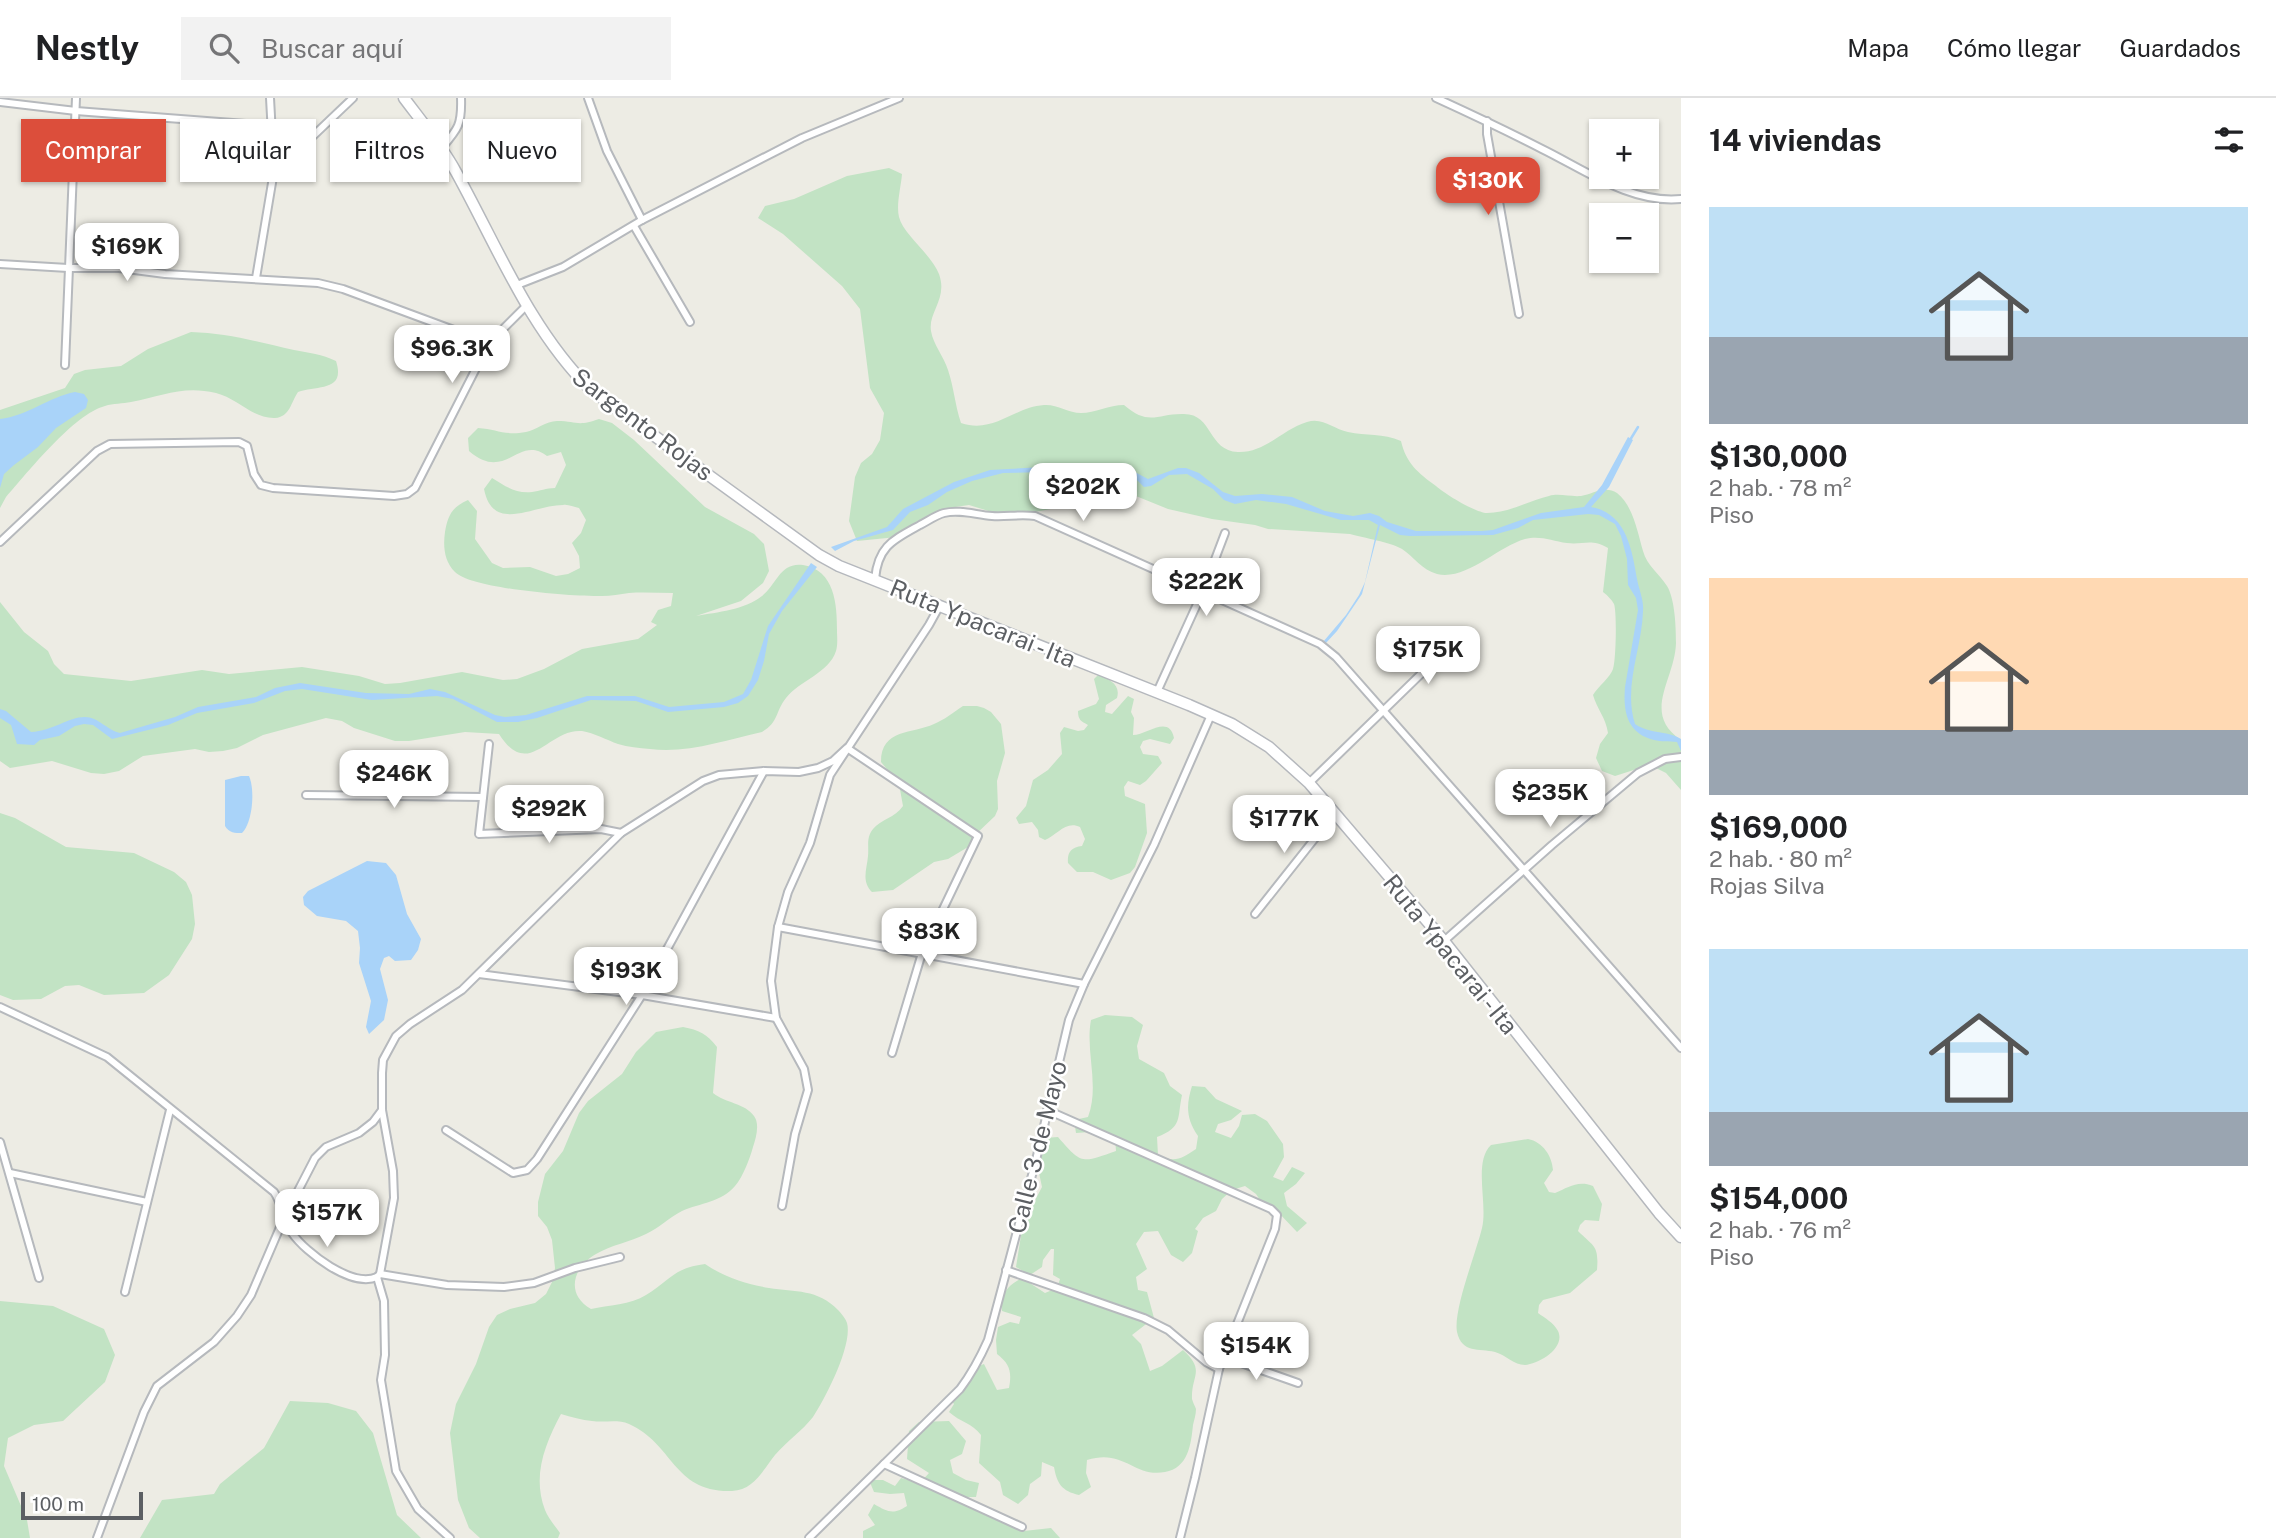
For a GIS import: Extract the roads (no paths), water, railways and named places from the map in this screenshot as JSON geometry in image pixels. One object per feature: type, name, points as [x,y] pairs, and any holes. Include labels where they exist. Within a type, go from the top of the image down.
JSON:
[{"type":"street","points":[[65,365],[76,98]]},
{"type":"street","points":[[270,98],[272,119]]},
{"type":"street","points":[[316,133],[353,98]]},
{"type":"street","name":"Sargento Rojas","points":[[404,98],[419,119]]},
{"type":"street","points":[[449,140],[458,129],[461,98]]},
{"type":"street","points":[[588,98],[607,151],[642,220]]},
{"type":"street","points":[[517,285],[563,267],[642,220],[802,138],[899,98]]},
{"type":"street","points":[[1436,98],[1624,191],[1671,200],[1681,199]]},
{"type":"street","points":[[0,103],[181,119]]},
{"type":"street","points":[[1487,121],[1518,314]]},
{"type":"street","name":"Sargento Rojas","points":[[449,163],[527,305],[568,367],[591,390],[819,555],[839,566]]},
{"type":"street","points":[[256,278],[272,182]]},
{"type":"street","points":[[634,226],[690,322]]},
{"type":"street","points":[[0,264],[119,268],[165,274],[318,283],[343,289],[489,343]]},
{"type":"street","points":[[0,542],[97,451],[110,444],[239,442],[247,446],[254,474],[261,485],[353,494],[407,494],[415,488],[489,343],[527,305]]},
{"type":"street","points":[[875,579],[876,563],[884,548],[896,538],[942,513],[971,512],[993,516],[1017,513],[1035,516],[1322,646],[1336,657],[1681,1048]]},
{"type":"street","points":[[1157,692],[1203,591],[1225,533]]},
{"type":"street","name":"Ruta Ypacarai - Ita","points":[[839,566],[1157,692],[1232,724],[1269,747],[1309,783],[1444,941],[1650,1203],[1681,1237]]},
{"type":"street","points":[[782,1206],[795,1134],[808,1090],[804,1069],[776,1018],[771,981],[778,927],[788,892],[810,843],[825,789],[847,748],[940,605]]},
{"type":"street","points":[[1309,783],[1461,635]]},
{"type":"street","name":"Calle 3 de Mayo","points":[[808,1538],[960,1389],[972,1374],[988,1339],[1069,1020],[1084,984],[1154,845],[1211,715]]},
{"type":"street","points":[[489,744],[479,834],[601,829],[621,833]]},
{"type":"street","points":[[450,1538],[418,1508],[396,1471],[381,1380],[385,1354],[384,1301],[378,1275],[394,1198],[393,1171],[382,1110],[383,1060],[396,1036],[462,990],[621,833],[703,781],[719,775],[764,771],[799,772],[818,768],[833,761],[847,748]]},
{"type":"street","points":[[847,748],[978,836],[922,953],[891,1053]]},
{"type":"street","points":[[1444,941],[1638,773],[1665,759],[1679,758]]},
{"type":"street","points":[[446,1130],[513,1172],[527,1170],[537,1159],[642,995],[764,771]]},
{"type":"street","points":[[306,795],[483,797]]},
{"type":"street","points":[[1255,914],[1335,813]]},
{"type":"street","points":[[778,927],[1084,984]]},
{"type":"street","points":[[479,974],[642,995],[776,1018]]},
{"type":"street","points":[[0,1007],[107,1057],[274,1192],[280,1200],[284,1219],[291,1232],[322,1261],[361,1279],[378,1275],[447,1285],[504,1287],[534,1283],[575,1268],[620,1257]]},
{"type":"street","points":[[125,1292],[170,1110]]},
{"type":"street","points":[[97,1538],[152,1393],[158,1385],[214,1342],[237,1316],[251,1295],[284,1219],[315,1158],[326,1147],[366,1128],[382,1110]]},
{"type":"street","points":[[1047,1110],[1271,1209],[1277,1215],[1275,1229],[1219,1369],[1180,1538]]},
{"type":"street","points":[[0,1142],[39,1278]]},
{"type":"street","points":[[10,1172],[147,1202]]},
{"type":"street","points":[[1006,1270],[1168,1329],[1206,1362],[1219,1369]]},
{"type":"street","points":[[1224,1357],[1297,1383]]},
{"type":"street","points":[[884,1464],[1022,1527]]},
{"type":"water","points":[[75,392],[84,394],[88,400],[86,408],[56,428],[38,447],[4,474],[0,488],[0,419]]},
{"type":"water","points":[[1628,437],[1633,440],[1609,487],[1591,507],[1612,517],[1625,534],[1633,556],[1642,599],[1642,625],[1631,696],[1635,724],[1681,739],[1681,751],[1677,742],[1645,737],[1632,727],[1626,713],[1625,687],[1638,610],[1636,598],[1628,585],[1627,559],[1621,536],[1615,524],[1599,515],[1533,520],[1518,528],[1493,535],[1410,536],[1400,535],[1380,525],[1362,594],[1325,644],[1323,642],[1346,615],[1365,582],[1378,525],[1369,520],[1341,520],[1286,504],[1256,500],[1235,504],[1224,500],[1213,489],[1187,474],[1169,475],[1151,486],[1144,487],[1133,476],[1087,471],[1003,473],[972,481],[947,492],[928,505],[910,512],[893,530],[854,541],[835,551],[831,547],[887,527],[903,509],[954,482],[990,470],[1080,465],[1131,470],[1148,479],[1178,468],[1186,468],[1199,473],[1223,492],[1235,496],[1262,494],[1292,497],[1325,511],[1353,516],[1370,513],[1387,522],[1416,531],[1493,530],[1541,513],[1584,507],[1602,485]]},
{"type":"water","points":[[811,563],[817,567],[782,611],[769,634],[758,680],[748,696],[738,703],[724,707],[668,712],[636,701],[591,700],[537,718],[497,722],[453,699],[437,696],[372,700],[302,689],[285,691],[254,703],[197,713],[168,725],[112,739],[93,725],[84,724],[59,736],[40,740],[34,745],[17,744],[11,725],[0,718],[0,709],[31,732],[85,717],[120,733],[175,717],[198,707],[256,697],[275,688],[300,683],[366,693],[409,694],[430,689],[445,692],[505,717],[526,715],[587,696],[635,696],[669,707],[724,702],[743,694],[751,680],[768,626]]},
{"type":"water","points":[[249,776],[252,805],[246,828],[242,833],[237,833],[225,826],[225,780]]},
{"type":"water","points":[[367,861],[386,863],[396,875],[407,914],[421,939],[411,960],[395,961],[389,956],[384,958],[380,969],[388,1000],[384,1020],[369,1034],[366,1027],[371,1001],[359,963],[358,931],[346,921],[317,916],[304,905],[303,897],[308,891]]},
{"type":"waterway","points":[[1630,440],[1638,427]]}]
